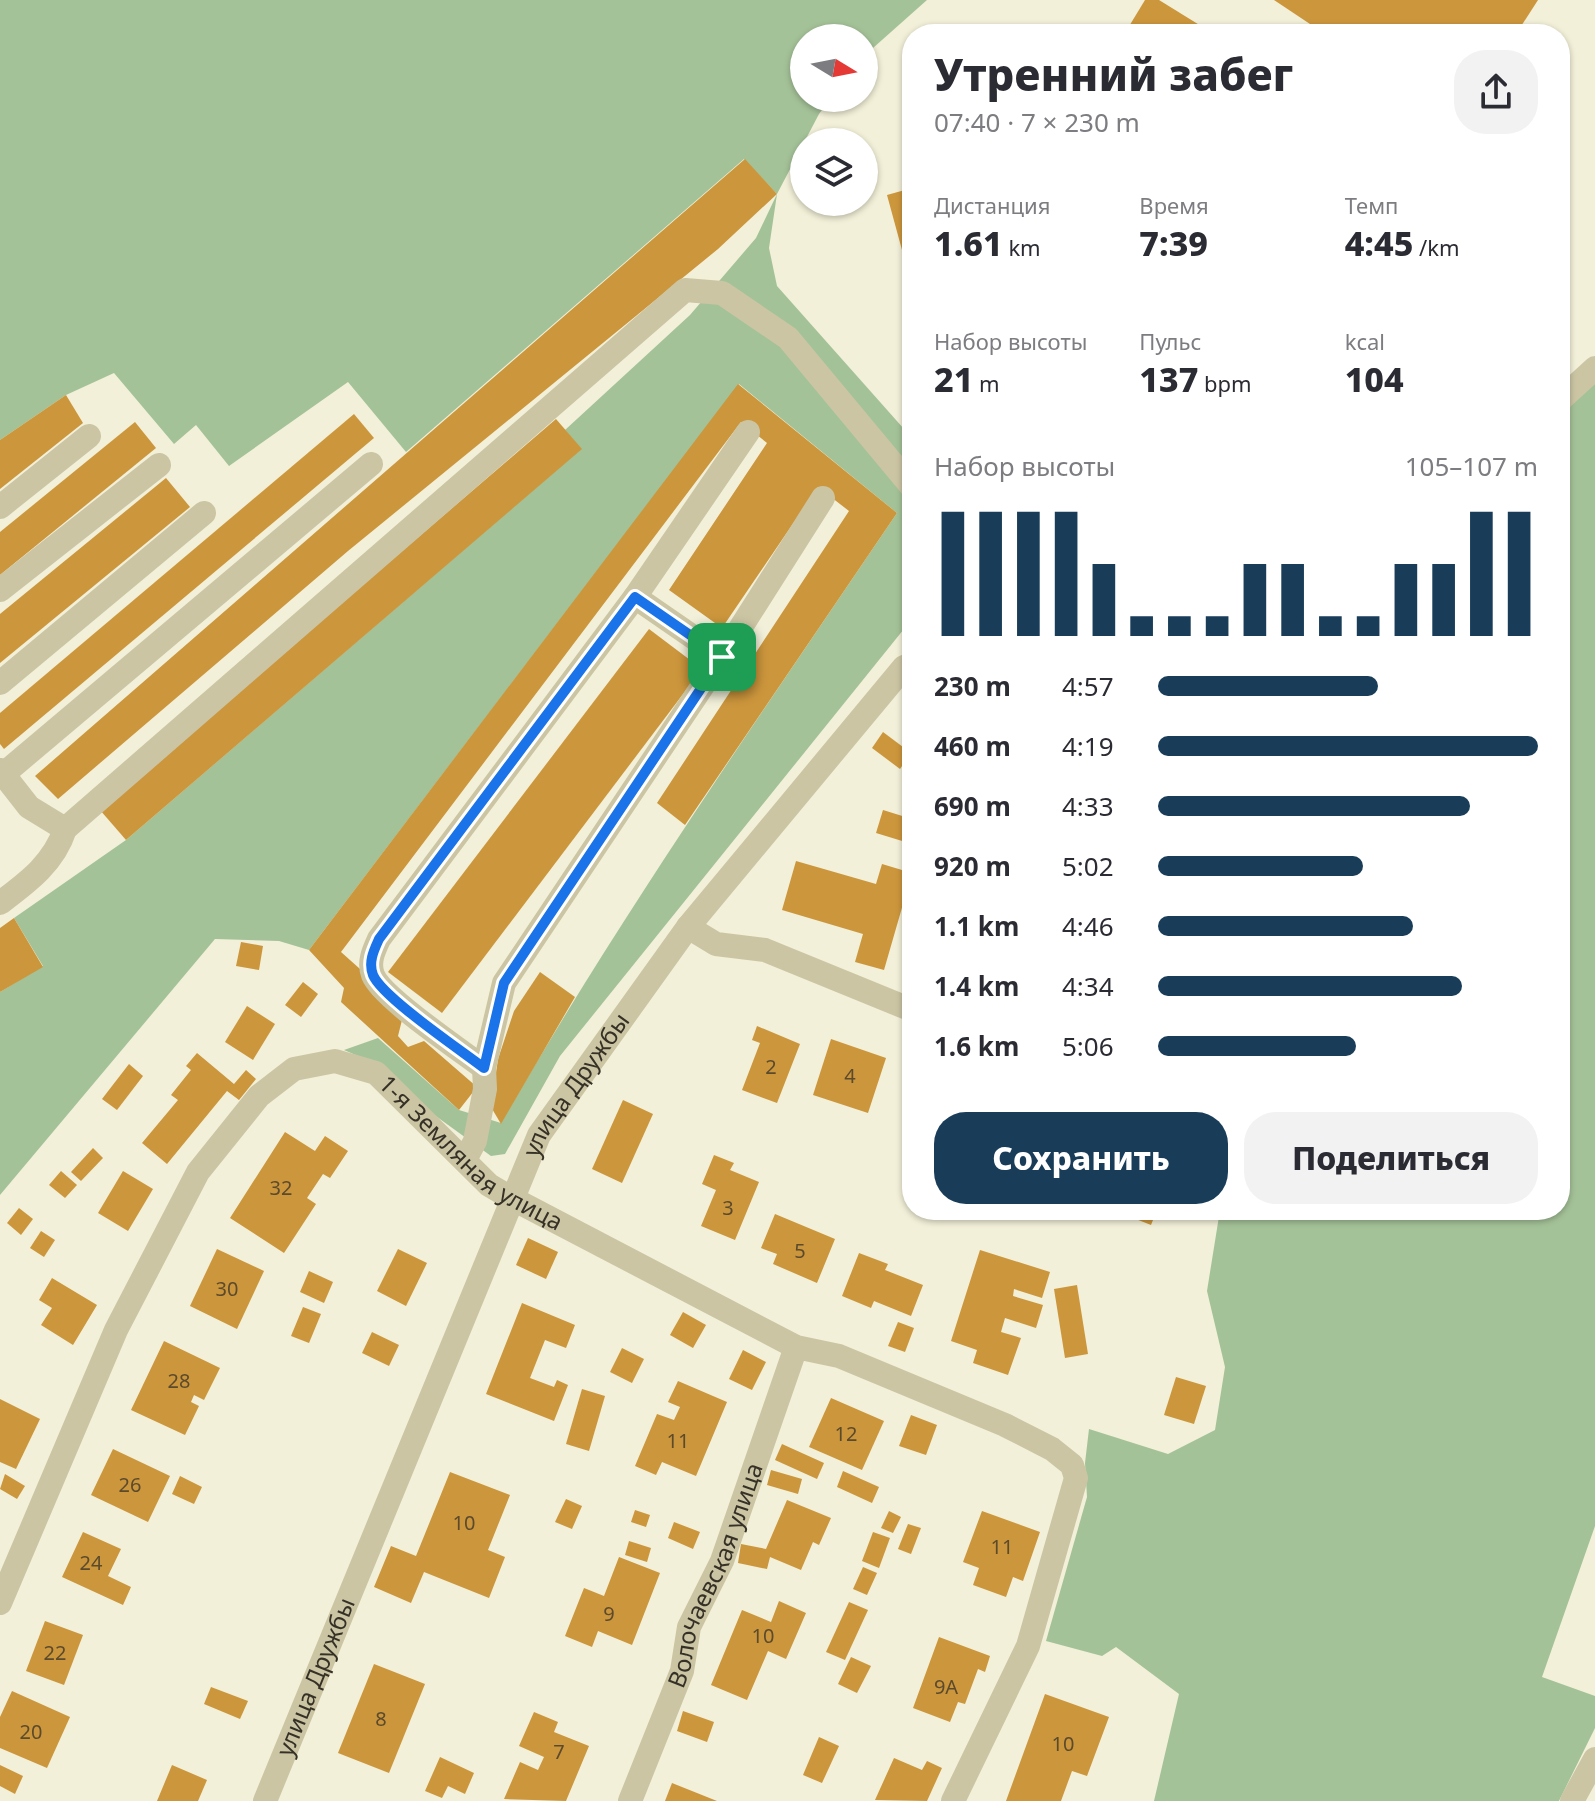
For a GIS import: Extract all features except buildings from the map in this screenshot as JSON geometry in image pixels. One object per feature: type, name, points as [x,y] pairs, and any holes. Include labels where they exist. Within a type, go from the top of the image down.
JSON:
[{"type":"street","points":[[0,903],[32,879],[58,852],[65,829],[685,290],[722,293],[788,338],[902,475]]},
{"type":"street","points":[[1570,391],[1595,368]]},
{"type":"street","points":[[484,1068],[390,995],[373,976],[371,957],[379,939],[635,597],[748,432]]},
{"type":"street","points":[[0,507],[89,436]]},
{"type":"street","points":[[65,829],[29,807],[1,774],[371,464]]},
{"type":"street","points":[[0,590],[159,465]]},
{"type":"street","points":[[466,1158],[475,1141],[485,1089],[484,1068],[504,983],[722,657],[823,498]]},
{"type":"street","points":[[0,683],[204,513]]},
{"type":"street","points":[[635,597],[722,657]]},
{"type":"street","name":"улица Дружбы","points":[[265,1801],[539,1135],[688,927],[902,669]]},
{"type":"street","points":[[688,927],[716,944],[765,950],[902,1006]]},
{"type":"street","name":"1-я Земляная улица","points":[[0,1603],[116,1330],[198,1172],[259,1096],[294,1069],[335,1061],[376,1073],[466,1158],[489,1185],[511,1198],[796,1347],[839,1356],[1005,1425],[1052,1449],[1072,1465],[1076,1478],[1028,1646],[953,1801]]},
{"type":"street","name":"Волочаевская улица","points":[[630,1801],[682,1671],[689,1627],[722,1561],[796,1347]]},
{"type":"street","points":[[1572,1801],[1595,1759]]},
{"type":"green space","points":[[0,0],[927,0],[878,44],[878,24],[790,24],[790,112],[820,112],[812,128],[790,128],[790,169],[777,194],[744,159],[406,452],[348,382],[229,466],[196,425],[174,444],[114,373],[66,395],[0,440]]},
{"type":"green space","points":[[777,194],[769,248],[777,286],[902,427],[902,631],[560,1056],[505,1154],[491,1156],[426,1109],[374,1063],[344,1050],[378,1038],[459,1110],[501,1123],[644,891],[897,513],[739,384],[309,950],[279,941],[215,939],[0,1195],[0,992],[43,966],[14,918],[126,840],[581,449],[565,430],[690,315],[756,238]]},
{"type":"green space","points":[[1595,381],[1595,1526],[1542,1677],[1595,1696],[1595,1728],[1559,1801],[1154,1801],[1179,1694],[1116,1647],[1102,1656],[1046,1641],[1087,1497],[1085,1463],[1089,1429],[1168,1454],[1215,1430],[1225,1367],[1207,1291],[1218,1220],[1570,1220],[1570,406]]},
{"type":"route","points":[[635,597],[722,657],[504,983],[484,1068],[390,995],[373,976],[371,957],[379,939],[635,597]]}]
